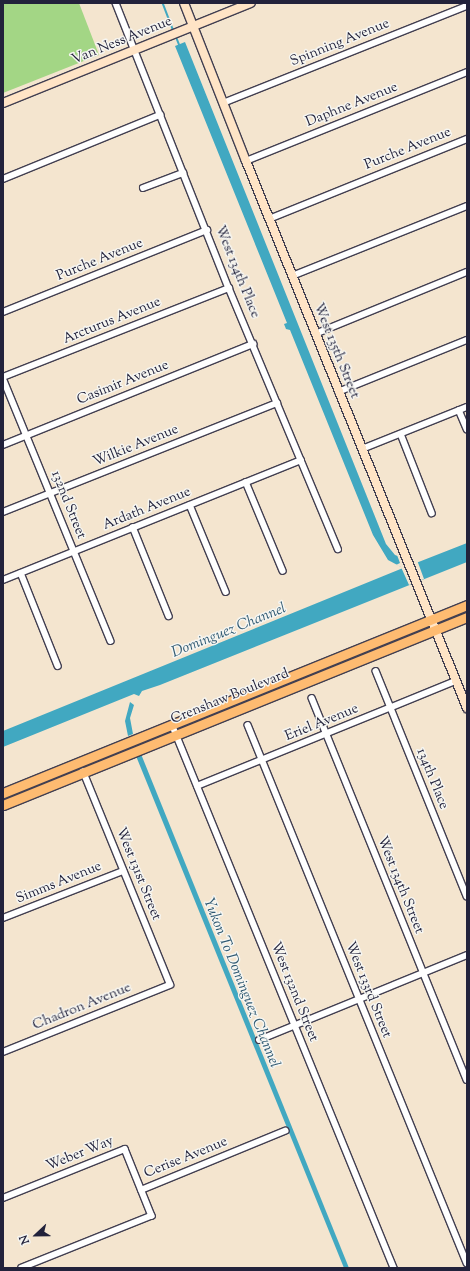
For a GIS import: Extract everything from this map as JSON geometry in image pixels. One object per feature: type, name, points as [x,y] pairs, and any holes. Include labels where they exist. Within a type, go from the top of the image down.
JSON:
[{"type":"main road","name":"Crenshaw Boulevard","points":[[3,793],[467,605]]},
{"type":"main road","name":"Crenshaw Boulevard","points":[[3,805],[467,617]]},
{"type":"main road","points":[[80,762],[83,772]]},
{"type":"street","name":"West 134th Place","points":[[116,3],[229,288],[338,549]]},
{"type":"street","name":"West 135th Street","points":[[184,3],[338,392],[467,708]]},
{"type":"street","name":"Van Ness Avenue","points":[[3,103],[251,3]]},
{"type":"street","name":"Spinning Avenue","points":[[223,103],[467,6]]},
{"type":"street","name":"Daphne Avenue","points":[[246,161],[467,72]]},
{"type":"street","points":[[3,179],[160,115]]},
{"type":"street","name":"Purche Avenue","points":[[269,219],[467,139]]},
{"type":"street","points":[[143,188],[184,173]]},
{"type":"street","points":[[292,276],[467,206]]},
{"type":"street","name":"Purche Avenue","points":[[3,312],[207,230]]},
{"type":"street","points":[[315,334],[467,272]]},
{"type":"street","name":"Arcturus Avenue","points":[[3,377],[229,288]]},
{"type":"street","points":[[338,392],[467,340]]},
{"type":"street","name":"Casimir Avenue","points":[[3,445],[253,344]]},
{"type":"street","name":"132nd Street","points":[[3,377],[111,641]]},
{"type":"street","name":"Wilkie Avenue","points":[[3,512],[277,403]]},
{"type":"street","points":[[362,449],[467,407]]},
{"type":"street","points":[[460,410],[467,429]]},
{"type":"street","points":[[401,434],[432,513]]},
{"type":"street","name":"Ardath Avenue","points":[[3,580],[300,460]]},
{"type":"street","points":[[246,482],[283,571]]},
{"type":"street","points":[[190,505],[226,592]]},
{"type":"street","points":[[133,527],[169,616]]},
{"type":"street","points":[[21,573],[58,666]]},
{"type":"street","name":"134th Place","points":[[376,671],[467,896]]},
{"type":"street","name":"Eriel Avenue","points":[[197,786],[456,681]]},
{"type":"street","name":"West 134th Street","points":[[312,698],[467,1080]]},
{"type":"street","name":"West 132nd Street","points":[[172,724],[394,1268]]},
{"type":"street","name":"West 133rd Street","points":[[248,725],[467,1263]]},
{"type":"street","name":"West 131st Street","points":[[83,772],[170,985]]},
{"type":"street","name":"Simms Avenue","points":[[3,918],[123,871]]},
{"type":"street","points":[[259,1040],[467,955]]},
{"type":"street","name":"Chadron Avenue","points":[[3,1052],[170,985]]},
{"type":"street","name":"Cerise Avenue","points":[[22,1268],[152,1216],[141,1190],[285,1131]]},
{"type":"street","name":"Weber Way","points":[[3,1198],[125,1149],[141,1190]]},
{"type":"green space","points":[[3,3],[79,3],[99,55],[3,93]]},
{"type":"water","points":[[185,42],[386,544],[395,555],[416,563],[467,543],[467,562],[142,691],[139,696],[134,694],[3,747],[3,731],[403,568],[388,560],[373,535],[290,330],[286,329],[284,324],[287,323],[175,46]]},
{"type":"water","points":[[130,702],[134,705],[130,718],[133,734],[128,736],[125,721]]},
{"type":"water","points":[[141,754],[349,1268],[344,1268],[136,756]]},
{"type":"pier","points":[[397,555],[417,560],[424,579],[409,585],[401,567],[396,565],[400,563]]},
{"type":"waterway","points":[[163,3],[174,31]]},
{"type":"waterway","points":[[176,36],[180,46]]},
{"type":"water label","name":"Dominguez Channel","points":[[229,631]]},
{"type":"water label","name":"Yukon To Dominguez Channel","points":[[241,983]]}]
